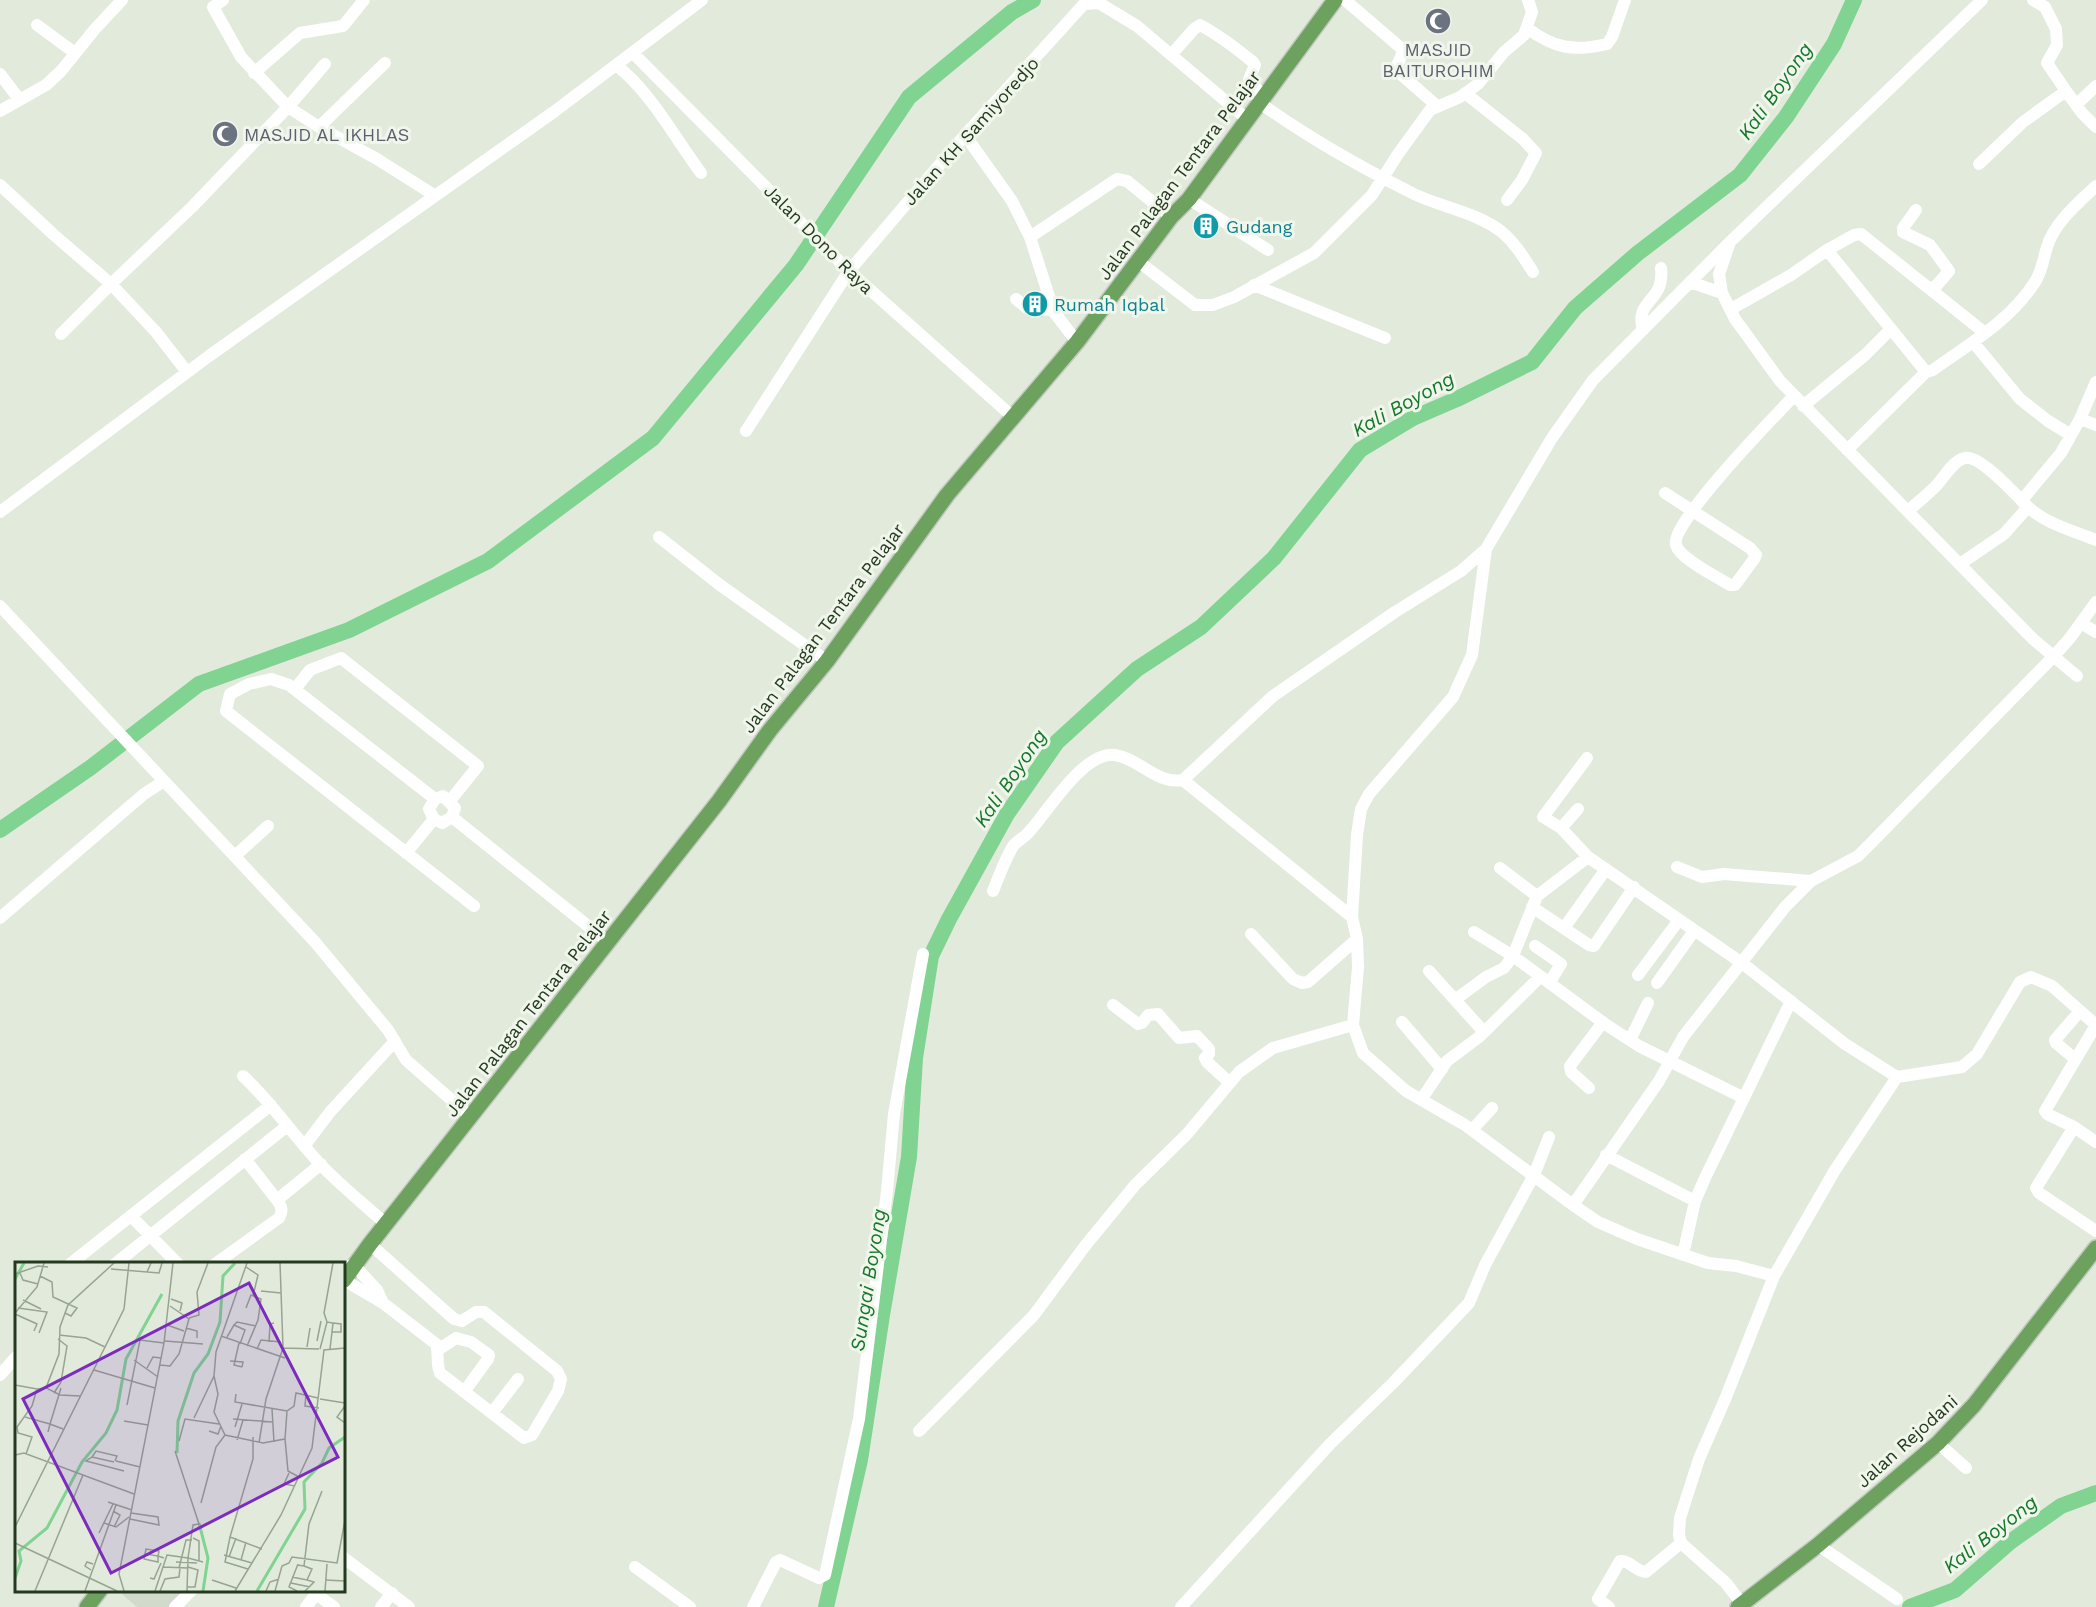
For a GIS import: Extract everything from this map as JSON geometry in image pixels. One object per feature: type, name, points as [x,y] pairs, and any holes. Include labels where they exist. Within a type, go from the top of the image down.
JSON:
[{"type":"main road","name":"Jalan Palagan Tentara Pelajar","points":[[349,1266],[386,1224],[719,801],[770,730],[827,661],[947,495],[1077,342],[1171,217],[1189,199],[1335,0]]},
{"type":"main road","name":"Jalan Rejodani","points":[[1740,1605],[1818,1545],[1938,1443],[1974,1405],[2096,1248]]},
{"type":"street","points":[[0,111],[46,85],[61,71],[122,0]]},
{"type":"street","points":[[254,73],[300,33],[343,26],[364,0]]},
{"type":"street","points":[[0,512],[187,372],[555,111],[702,0]]},
{"type":"street","points":[[1345,0],[1401,48],[1402,56],[1396,70],[1437,106]]},
{"type":"street","points":[[1138,261],[1196,305],[1213,305],[1314,253],[1372,195],[1430,110],[1478,84],[1504,52],[1524,35],[1532,12],[1528,0]]},
{"type":"street","points":[[1527,28],[1546,42],[1561,47],[1579,48],[1607,44],[1612,38],[1625,0]]},
{"type":"street","points":[[993,891],[1014,844],[1029,833],[1060,790],[1102,756],[1114,755],[1127,759],[1172,782],[1183,780],[1273,696],[1395,612],[1461,571],[1486,549],[1552,438],[1593,380],[1690,282],[1982,0]]},
{"type":"street","points":[[2033,0],[2045,7],[2055,27],[2057,45],[2047,63],[2076,105],[2096,127]]},
{"type":"street","points":[[214,2],[241,57],[288,107],[434,195]]},
{"type":"street","name":"Jalan KH Samiyoredjo","points":[[746,431],[849,271],[965,135],[1084,4],[1099,3],[1137,26],[1248,120]]},
{"type":"street","points":[[37,25],[75,53]]},
{"type":"street","points":[[1171,56],[1194,29],[1200,26],[1231,44],[1255,65],[1249,79],[1262,100],[1303,134],[1416,195],[1469,215],[1501,232],[1521,253],[1533,272]]},
{"type":"street","name":"Jalan Dono Raya","points":[[633,53],[849,271],[1013,417]]},
{"type":"street","points":[[319,127],[385,63]]},
{"type":"street","points":[[61,334],[192,207],[288,107],[325,64]]},
{"type":"street","points":[[616,65],[627,73],[647,97],[701,172]]},
{"type":"street","points":[[0,74],[19,99]]},
{"type":"street","points":[[2076,105],[2096,86]]},
{"type":"street","points":[[1979,164],[2023,122],[2066,91]]},
{"type":"street","points":[[1465,93],[1536,153],[1522,180],[1507,200]]},
{"type":"street","points":[[965,135],[1011,201],[1030,237],[1053,310],[1077,342]]},
{"type":"street","points":[[1030,237],[1118,179],[1127,182],[1171,217]]},
{"type":"street","points":[[0,185],[111,284],[156,332],[187,372]]},
{"type":"street","points":[[1846,450],[1926,372],[1933,370],[1985,333],[2022,300],[2042,269],[2047,246],[2057,228],[2096,186]]},
{"type":"street","points":[[1189,199],[1268,250]]},
{"type":"street","points":[[1916,210],[1903,228],[1903,232],[1930,245],[1949,271],[1937,285],[1930,289]]},
{"type":"street","points":[[1731,309],[1791,275],[1827,250],[1854,235],[1861,234],[1985,333]]},
{"type":"street","points":[[1731,242],[1719,273],[1722,293],[1780,381],[2033,639],[2078,676]]},
{"type":"street","points":[[1827,250],[1926,372]]},
{"type":"street","points":[[1643,330],[1640,318],[1643,309],[1660,290],[1661,268]]},
{"type":"street","points":[[1690,282],[1722,293]]},
{"type":"street","points":[[1254,285],[1385,338]]},
{"type":"street","points":[[1016,299],[1027,308],[1053,310]]},
{"type":"street","points":[[1803,406],[1865,355],[1891,329]]},
{"type":"street","points":[[1973,342],[2020,399],[2048,421],[2071,435]]},
{"type":"street","points":[[1960,564],[2004,534],[2061,453],[2080,419],[2096,382]]},
{"type":"street","points":[[1665,493],[1693,511],[1749,548],[1756,555],[1735,585],[1730,585],[1683,555],[1676,547],[1675,540],[1693,511],[1744,447],[1794,396]]},
{"type":"street","points":[[2080,419],[2096,425]]},
{"type":"street","points":[[1908,511],[1938,484],[1957,462],[1970,458],[1982,465],[2025,504],[2048,520],[2096,540]]},
{"type":"street","points":[[659,537],[720,585],[827,661]]},
{"type":"street","points":[[1486,549],[1472,656],[1453,697],[1369,794],[1361,809],[1357,835],[1352,917],[1357,939],[1358,967],[1353,1025],[1364,1053],[1406,1091],[1472,1130],[1598,1222],[1637,1239],[1707,1263],[1736,1266],[1774,1276]]},
{"type":"street","points":[[1573,1205],[1653,1089],[1683,1037],[1785,907],[1811,881],[1858,855],[2053,657],[2096,602]]},
{"type":"street","points":[[0,606],[315,942],[394,1041],[406,1060],[471,1117]]},
{"type":"street","points":[[2081,623],[2096,632]]},
{"type":"street","points":[[295,689],[310,670],[341,658],[478,766],[449,802]]},
{"type":"street","points":[[435,799],[289,685],[271,679],[249,684],[230,694],[226,711],[474,906]]},
{"type":"street","points":[[1587,758],[1543,817],[1561,828],[1588,856],[1742,963],[1845,1044],[1897,1077],[1962,1067],[1977,1054],[2020,981],[2031,976],[2052,986],[2096,1025],[2045,1111],[2095,1139]]},
{"type":"street","points":[[1183,780],[1352,917]]},
{"type":"street","points":[[0,918],[144,794],[164,781]]},
{"type":"street","points":[[443,796],[449,802],[454,808],[452,817],[442,823],[434,819],[429,809],[435,799],[443,796]]},
{"type":"street","points":[[1561,828],[1578,809]]},
{"type":"street","points":[[452,817],[608,942]]},
{"type":"street","points":[[406,854],[434,819]]},
{"type":"street","points":[[235,856],[268,826]]},
{"type":"street","points":[[1456,999],[1486,977],[1504,968],[1513,956],[1534,901],[1588,856]]},
{"type":"street","points":[[1677,867],[1702,877],[1724,874],[1811,881]]},
{"type":"street","points":[[1500,868],[1564,928],[1589,945],[1595,945],[1634,887]]},
{"type":"street","points":[[1564,928],[1606,869]]},
{"type":"street","points":[[1638,975],[1679,920]]},
{"type":"street","points":[[1656,983],[1694,931]]},
{"type":"street","points":[[1251,933],[1293,979],[1302,983],[1308,982],[1357,939]]},
{"type":"street","points":[[1474,933],[1513,956],[1603,1023],[1630,1040],[1669,1062],[1744,1098]]},
{"type":"street","points":[[1421,1100],[1447,1061],[1484,1032],[1561,964],[1535,946]]},
{"type":"street","points":[[753,1607],[776,1562],[780,1560],[819,1578],[825,1575],[859,1419],[887,1191],[894,1114],[923,954]]},
{"type":"street","points":[[1429,971],[1484,1032]]},
{"type":"street","points":[[1683,1255],[1695,1201],[1791,1001]]},
{"type":"street","points":[[1630,1040],[1648,1003]]},
{"type":"street","points":[[1113,1005],[1138,1024],[1142,1023],[1148,1015],[1158,1014],[1179,1038],[1197,1036],[1209,1049],[1209,1054],[1205,1059],[1207,1062],[1230,1083]]},
{"type":"street","points":[[2074,1059],[2057,1045],[2055,1040],[2080,1011]]},
{"type":"street","points":[[1402,1022],[1442,1069]]},
{"type":"street","points":[[1590,1088],[1571,1072],[1570,1066],[1603,1023]]},
{"type":"street","points":[[919,1431],[1034,1315],[1085,1246],[1135,1185],[1187,1134],[1239,1072],[1273,1048],[1353,1025]]},
{"type":"street","points":[[305,1145],[330,1112],[394,1041]]},
{"type":"street","points":[[243,1076],[321,1164],[386,1224]]},
{"type":"street","points":[[1740,1605],[1726,1583],[1681,1543],[1680,1518],[1699,1459],[1774,1276],[1835,1170],[1897,1077]]},
{"type":"street","points":[[71,1262],[271,1105]]},
{"type":"street","points":[[1472,1130],[1492,1108]]},
{"type":"street","points":[[116,1262],[287,1126]]},
{"type":"street","points":[[2074,1128],[2036,1188],[2039,1193],[2096,1231]]},
{"type":"street","points":[[1181,1607],[1330,1444],[1393,1383],[1469,1303],[1485,1265],[1534,1175],[1549,1137]]},
{"type":"street","points":[[1606,1155],[1695,1201]]},
{"type":"street","points":[[216,1262],[279,1218],[282,1213],[277,1200],[245,1160]]},
{"type":"street","points":[[277,1200],[321,1164]]},
{"type":"street","points":[[131,1216],[177,1262]]},
{"type":"street","points":[[345,1281],[383,1303],[436,1344],[437,1366],[440,1373],[524,1438],[532,1435],[558,1391],[561,1379],[557,1371],[484,1312],[476,1312],[462,1321],[454,1319],[370,1244]]},
{"type":"street","points":[[349,1266],[377,1290],[383,1303]]},
{"type":"street","points":[[438,1350],[456,1338],[471,1342],[489,1355],[464,1392]]},
{"type":"street","points":[[0,1375],[15,1358]]},
{"type":"street","points":[[492,1413],[518,1379]]},
{"type":"street","points":[[1938,1443],[1966,1468]]},
{"type":"street","points":[[1609,1607],[1595,1603],[1620,1561],[1625,1561],[1641,1572],[1646,1572],[1681,1543]]},
{"type":"street","points":[[1818,1545],[1897,1599]]},
{"type":"street","points":[[345,1559],[409,1607]]},
{"type":"street","points":[[635,1567],[690,1607]]},
{"type":"street","points":[[175,1607],[190,1592]]},
{"type":"street","points":[[306,1607],[318,1592],[334,1607]]},
{"type":"street","points":[[381,1607],[392,1593]]},
{"type":"shaded area","points":[[124,1592],[194,1592],[180,1607],[137,1607],[122,1594]]},
{"type":"waterway","points":[[0,830],[90,768],[199,684],[349,630],[488,561],[653,438],[796,265],[909,97],[1012,12],[1033,0]]},
{"type":"waterway","name":"Kali Boyong","points":[[826,1607],[860,1460],[909,1157],[915,1058],[931,956],[1007,814],[1057,742],[1137,669],[1201,627],[1274,558],[1360,450],[1413,418],[1532,362],[1575,308],[1638,253],[1740,175],[1786,117],[1834,44],[1854,0]]},
{"type":"waterway","name":"Kali Boyong","points":[[1910,1607],[1955,1590],[2010,1542],[2061,1506],[2096,1493]]},
{"type":"place","name":"MASJID BAITUROHIM","points":[[1438,21]]},
{"type":"place","name":"MASJID AL IKHLAS","points":[[225,134]]},
{"type":"place","name":"Gudang","points":[[1206,226]]},
{"type":"place","name":"Rumah Iqbal","points":[[1035,304]]},
{"type":"water label","name":"Sungai Boyong","points":[[868,1280]]}]
